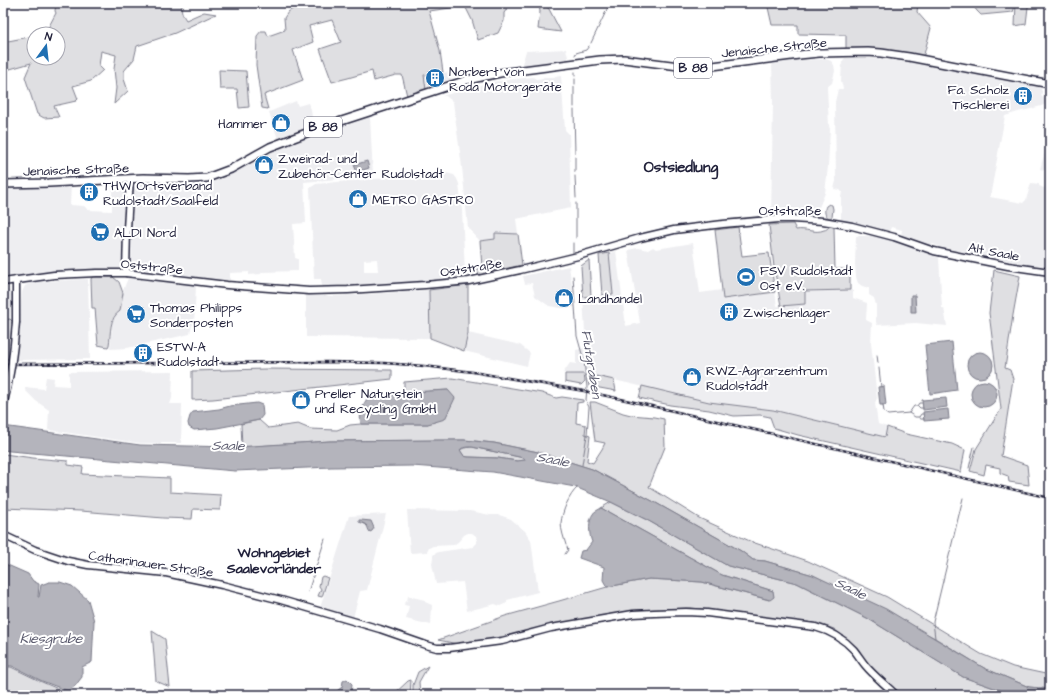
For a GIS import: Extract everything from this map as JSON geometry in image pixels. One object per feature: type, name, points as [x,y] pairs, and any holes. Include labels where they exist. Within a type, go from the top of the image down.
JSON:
[{"type":"main road","name":"Jenaische Straße","points":[[3,184],[60,183],[130,179],[207,178],[226,171],[270,147],[330,124],[467,80],[500,73],[597,60],[615,59],[697,68],[799,55],[881,53],[1050,84]]},
{"type":"street","points":[[126,273],[130,179]]},
{"type":"street","name":"Oststraße","points":[[3,282],[72,274],[126,273],[227,286],[309,291],[352,290],[426,285],[469,280],[520,270],[578,256],[660,233],[724,224],[779,219],[818,220],[852,226],[894,237],[934,251]]},
{"type":"street","name":"Alt Saale","points":[[934,251],[1008,266],[1050,272]]},
{"type":"street","points":[[3,407],[11,372],[15,343],[16,280]]},
{"type":"street","name":"Catharinauer Straße","points":[[3,535],[35,550],[68,561],[88,565],[166,573],[216,583],[374,627],[431,647],[442,648],[502,641],[551,628],[633,614],[675,612],[707,613],[815,626],[836,635],[850,646],[870,671],[896,695]]},
{"type":"shaded area","points":[[56,3],[183,3],[182,12],[186,20],[204,12],[216,14],[175,33],[137,46],[134,59],[124,71],[124,79],[128,91],[114,104],[116,88],[114,69],[116,55],[101,51],[99,66],[103,70],[91,81],[73,86],[78,99],[76,101],[54,106],[59,117],[44,118],[37,114],[25,77],[30,66],[66,66],[66,26],[49,26],[56,13]]},
{"type":"shaded area","points":[[302,3],[511,3],[504,13],[504,21],[498,33],[478,40],[472,20],[465,6],[429,11],[440,51],[443,72],[424,75],[426,90],[407,96],[402,75],[396,75],[374,81],[372,71],[332,82],[320,49],[341,42],[332,20],[309,26],[313,42],[293,50],[303,80],[264,95],[268,109],[262,108],[256,65],[257,36],[261,31],[266,31],[268,36],[285,30],[284,18],[288,12]]},
{"type":"shaded area","points":[[539,3],[542,3],[549,9],[561,32],[538,29],[540,12]]},
{"type":"shaded area","points":[[767,3],[918,3],[917,12],[931,28],[923,58],[846,50],[846,35],[798,34],[798,25],[772,25]]},
{"type":"shaded area","points":[[971,3],[1011,3],[1015,6],[1013,12],[981,15]]},
{"type":"shaded area","points":[[1016,3],[1032,3],[1028,7],[1026,24],[1015,26]]},
{"type":"shaded area","points":[[26,38],[26,64],[3,71],[3,42]]},
{"type":"shaded area","points":[[566,49],[569,61],[521,67],[526,51]]},
{"type":"shaded area","points":[[845,58],[873,58],[931,65],[984,74],[1037,86],[1041,89],[1041,96],[1050,102],[1005,116],[990,197],[1023,203],[1026,200],[1031,183],[1039,184],[1039,186],[1044,188],[1047,183],[1050,183],[1050,269],[940,247],[933,244],[931,246],[901,236],[902,230],[891,227],[889,232],[841,220],[842,192],[834,189],[836,181],[835,102],[838,89],[843,89],[841,80],[842,62]]},
{"type":"shaded area","points":[[826,59],[831,61],[834,65],[835,71],[832,83],[827,87],[830,129],[825,193],[817,212],[814,215],[771,217],[773,103],[772,61]]},
{"type":"shaded area","points":[[219,70],[246,71],[249,107],[239,108],[237,89],[220,89]]},
{"type":"shaded area","points":[[450,72],[452,82],[426,90],[424,75]]},
{"type":"shaded area","points":[[561,76],[565,130],[569,134],[571,208],[516,219],[518,234],[496,233],[495,239],[480,241],[468,228],[462,167],[453,102],[446,96],[442,96],[491,82],[533,77],[536,79]]},
{"type":"shaded area","points":[[296,101],[298,106],[308,103],[311,109],[313,126],[278,139],[269,112]]},
{"type":"shaded area","points":[[370,117],[373,176],[304,182],[306,223],[293,224],[295,258],[298,259],[298,271],[262,272],[261,274],[249,275],[249,272],[230,273],[230,281],[161,273],[160,270],[156,270],[154,272],[134,269],[131,264],[132,232],[134,227],[132,224],[133,210],[131,208],[133,187],[137,183],[190,183],[212,180],[236,171],[283,147]]},
{"type":"shaded area","points":[[1050,135],[1050,171],[1040,169]]},
{"type":"shaded area","points":[[446,173],[454,175],[457,179],[462,210],[465,272],[463,277],[443,280],[344,287],[322,287],[321,279],[314,279],[310,188],[316,184],[412,176],[417,177],[417,175]],"holes":[[[377,259],[378,271],[364,271],[364,260]]]},
{"type":"shaded area","points":[[112,183],[124,183],[125,187],[122,265],[118,269],[3,276],[3,188],[71,185],[70,205],[84,206],[88,210],[112,211]]},
{"type":"shaded area","points":[[829,204],[832,205],[833,209],[832,217],[830,218],[826,215],[825,211],[826,206]]},
{"type":"shaded area","points":[[793,224],[796,230],[821,231],[826,230],[830,226],[834,227],[835,269],[850,269],[850,290],[805,291],[805,304],[781,306],[774,267],[769,225]]},
{"type":"shaded area","points":[[738,227],[742,256],[769,253],[775,292],[723,299],[715,230]]},
{"type":"shaded area","points":[[495,233],[518,234],[522,265],[494,271],[493,266],[486,267],[487,273],[480,275],[475,271],[482,267],[480,241],[495,239]]},
{"type":"shaded area","points":[[874,233],[939,258],[942,308],[944,308],[947,326],[916,323],[877,325],[876,305],[874,298],[869,295],[869,288],[858,283],[855,264],[856,236],[869,236]]},
{"type":"shaded area","points":[[693,243],[700,293],[722,290],[723,299],[775,292],[777,306],[805,304],[805,291],[853,290],[853,298],[867,303],[866,320],[872,323],[871,343],[877,398],[875,403],[878,424],[887,427],[885,437],[773,410],[709,402],[588,374],[563,373],[570,363],[576,364],[576,350],[593,344],[595,334],[585,332],[583,297],[613,294],[609,253],[616,251],[626,326],[640,323],[628,250],[638,248],[648,250],[653,247],[656,249]]},
{"type":"shaded area","points":[[609,253],[613,294],[602,295],[599,255]]},
{"type":"shaded area","points":[[589,260],[591,296],[583,297],[581,266]]},
{"type":"shaded area","points":[[569,266],[575,307],[561,308],[549,306],[535,296],[532,283],[525,284],[523,276]]},
{"type":"shaded area","points":[[994,270],[1020,276],[1005,368],[1010,370],[1013,379],[1001,456],[1027,465],[1029,485],[1009,482],[1008,476],[1000,473],[1000,468],[986,465],[984,475],[970,471],[976,449],[1001,409],[989,313]]},
{"type":"shaded area","points":[[92,277],[113,277],[119,282],[123,293],[120,311],[116,314],[112,322],[108,347],[98,345],[95,308],[92,308]]},
{"type":"shaded area","points":[[128,278],[196,286],[194,325],[192,325],[190,334],[127,348],[110,349],[113,315]]},
{"type":"shaded area","points":[[88,279],[90,359],[16,360],[22,292],[25,286],[32,282]]},
{"type":"shaded area","points":[[468,285],[468,333],[464,351],[430,338],[429,290]]},
{"type":"shaded area","points":[[3,287],[12,295],[10,319],[3,320]]},
{"type":"shaded area","points":[[429,290],[430,338],[306,337],[306,295],[339,296]]},
{"type":"shaded area","points":[[10,319],[13,322],[10,359],[3,359],[3,320]]},
{"type":"shaded area","points":[[468,333],[520,345],[530,353],[527,366],[464,351]]},
{"type":"shaded area","points":[[265,369],[392,370],[392,379],[192,400],[192,371]]},
{"type":"shaded area","points":[[173,371],[172,398],[170,404],[182,404],[181,443],[139,443],[48,430],[49,410],[36,401],[25,390],[25,387],[44,389],[46,377],[54,378],[53,385],[69,386],[69,372]]},
{"type":"shaded area","points":[[565,374],[584,374],[585,381],[581,385],[565,382]]},
{"type":"shaded area","points":[[587,374],[614,380],[616,391],[589,386]]},
{"type":"shaded area","points":[[452,378],[542,393],[556,398],[562,397],[583,400],[583,402],[577,403],[576,423],[586,425],[585,434],[590,436],[587,461],[593,463],[605,443],[595,441],[590,402],[595,402],[631,415],[664,419],[665,447],[649,487],[699,518],[752,542],[808,561],[887,597],[981,654],[1013,667],[1050,675],[1050,689],[1029,687],[984,668],[935,638],[813,575],[765,561],[753,560],[741,551],[592,469],[538,452],[494,443],[464,440],[330,441],[242,447],[241,424],[259,420],[268,428],[298,424],[310,429],[337,430],[350,425],[361,424],[428,424],[448,390],[404,393],[404,382]]},
{"type":"shaded area","points":[[642,386],[709,402],[773,410],[885,437],[887,427],[906,434],[952,444],[965,450],[961,472],[798,435],[774,428],[770,417],[760,415],[734,416],[709,410],[670,405],[639,398]]},
{"type":"shaded area","points":[[472,447],[524,458],[526,460],[517,461],[498,458],[468,457],[464,456],[460,450]]},
{"type":"shaded area","points":[[4,454],[68,461],[68,465],[83,467],[82,474],[170,478],[170,492],[221,495],[220,510],[193,509],[192,519],[81,511],[3,508]]},
{"type":"shaded area","points":[[611,502],[647,520],[728,566],[797,583],[867,618],[963,677],[1014,695],[900,695],[867,664],[858,649],[834,629],[817,623],[775,620],[691,608],[635,610],[552,625],[504,640],[463,645],[438,640],[505,616],[607,587],[649,579],[702,582],[769,600],[773,591],[722,575],[601,508]]},
{"type":"shaded area","points":[[407,510],[470,511],[490,515],[499,515],[511,519],[525,531],[531,540],[538,592],[507,600],[507,603],[500,606],[495,604],[467,611],[463,582],[436,584],[432,564],[433,555],[438,552],[473,547],[477,543],[476,536],[472,533],[468,533],[454,545],[433,546],[429,548],[427,552],[410,553]]},
{"type":"shaded area","points":[[386,514],[367,590],[360,591],[353,618],[320,608],[349,516]]},
{"type":"shaded area","points":[[323,576],[328,578],[322,597],[318,596],[321,589],[319,586],[321,577]]},
{"type":"shaded area","points":[[408,596],[425,600],[425,602],[432,605],[431,625],[406,619],[409,606],[404,605]]},
{"type":"shaded area","points":[[152,631],[165,639],[170,687],[156,681]]},
{"type":"shaded area","points":[[428,666],[419,682],[420,695],[413,695],[413,685],[418,672]]},
{"type":"shaded area","points":[[3,667],[11,667],[72,695],[18,695],[3,689]]},
{"type":"shaded area","points":[[411,680],[410,695],[393,695],[408,681]]},
{"type":"water","points":[[367,161],[369,168],[357,172],[354,165]]},
{"type":"water","points":[[911,295],[915,295],[916,312],[911,312]]},
{"type":"water","points":[[952,342],[957,390],[930,394],[925,345]]},
{"type":"water","points":[[980,352],[989,356],[993,365],[989,374],[980,378],[971,374],[967,365],[971,356]]},
{"type":"water","points":[[984,381],[993,385],[997,394],[993,403],[984,407],[975,403],[971,394],[975,385]]},
{"type":"water","points":[[884,386],[886,405],[880,405],[878,387]]},
{"type":"water","points":[[448,390],[455,398],[445,419],[428,424],[361,424],[360,416],[362,408],[371,394]]},
{"type":"water","points":[[946,398],[947,407],[923,410],[922,400]]},
{"type":"water","points":[[257,403],[262,405],[263,415],[259,420],[217,428],[194,430],[189,427],[188,423],[193,412]]},
{"type":"water","points":[[948,409],[949,419],[924,421],[923,412]]},
{"type":"water","name":"Saale","points":[[3,426],[140,445],[236,447],[330,441],[464,440],[494,443],[538,452],[592,469],[741,551],[753,560],[765,561],[813,575],[886,609],[984,668],[1029,687],[1050,689],[1050,695],[1014,695],[963,677],[867,618],[797,583],[728,566],[647,520],[611,502],[575,487],[493,472],[412,466],[331,467],[235,471],[3,450]],"holes":[[[472,447],[524,458],[525,460],[517,461],[498,458],[468,457],[464,456],[460,450]]]},
{"type":"water","points":[[601,508],[722,575],[773,591],[774,597],[770,600],[702,582],[649,579],[607,587],[603,580],[604,567],[579,558],[581,551],[586,550],[592,542],[590,536],[591,517],[595,511]]},
{"type":"water","points":[[359,520],[371,521],[374,528],[370,532],[367,526],[359,522]]},
{"type":"water","name":"Kiesgrube","points":[[3,563],[28,574],[33,581],[39,584],[38,597],[41,585],[49,582],[60,582],[72,586],[88,600],[94,621],[92,662],[82,667],[82,677],[75,686],[68,691],[42,681],[12,666],[3,666]]},
{"type":"water","points":[[347,679],[352,684],[351,695],[338,695],[337,691],[342,687],[343,681]]},
{"type":"waterway","name":"Flutgraben","points":[[591,43],[610,3]]},
{"type":"waterway","name":"Flutgraben","points":[[575,55],[576,53],[586,50],[589,46]]},
{"type":"waterway","name":"Flutgraben","points":[[575,79],[575,84]]},
{"type":"waterway","name":"Flutgraben","points":[[574,87],[574,107]]},
{"type":"waterway","name":"Flutgraben","points":[[574,110],[575,153]]},
{"type":"waterway","name":"Flutgraben","points":[[575,157],[575,172]]},
{"type":"waterway","name":"Flutgraben","points":[[575,176],[576,198]]},
{"type":"waterway","name":"Flutgraben","points":[[576,203],[576,238]]},
{"type":"waterway","name":"Flutgraben","points":[[573,243],[573,253]]},
{"type":"waterway","name":"Flutgraben","points":[[573,276],[577,336],[584,361],[587,387],[586,400],[589,407],[587,435],[582,465]]},
{"type":"waterway","points":[[877,355],[878,363]]},
{"type":"waterway","points":[[879,368],[881,387]]},
{"type":"waterway","points":[[883,405],[884,412],[888,415],[909,413],[914,406],[922,403]]},
{"type":"waterway","points":[[918,406],[923,408]]},
{"type":"waterway","points":[[909,413],[915,417],[919,417],[923,414]]},
{"type":"waterway","points":[[919,418],[924,419]]},
{"type":"waterway","points":[[969,468],[974,447]]},
{"type":"waterway","points":[[566,545],[561,523],[564,509],[577,488]]},
{"type":"waterway","points":[[935,638],[933,622],[963,498]]},
{"type":"waterway","points":[[308,592],[325,539]]},
{"type":"waterway","points":[[565,554],[568,550],[567,547]]},
{"type":"railway","points":[[3,364],[328,362],[384,363],[473,372],[584,391],[630,401],[1050,498]]},
{"type":"place","name":"Norbert von Roda Motorgeräte","points":[[435,78]]},
{"type":"place","name":"Fa. Scholz Tischlerei","points":[[1023,96]]},
{"type":"place","name":"Hammer","points":[[281,123]]},
{"type":"place","name":"Zweirad- und Zubehör-Center Rudolstadt","points":[[264,165]]},
{"type":"place","name":"THW Ortsverband Rudolstadt/Saalfeld","points":[[89,192]]},
{"type":"place","name":"METRO GASTRO","points":[[358,199]]},
{"type":"place","name":"ALDI Nord","points":[[100,232]]},
{"type":"place","name":"FSV Rudolstadt Ost e.V.","points":[[746,277]]},
{"type":"place","name":"Landhandel","points":[[564,298]]},
{"type":"place","name":"Zwischenlager","points":[[729,312]]},
{"type":"place","name":"Thomas Philipps Sonderposten","points":[[136,314]]},
{"type":"place","name":"ESTW-A Rudolstadt","points":[[143,353]]},
{"type":"place","name":"RWZ-Agrarzentrum Rudolstadt","points":[[692,377]]},
{"type":"place","name":"Preller Naturstein und Recycling GmbH","points":[[301,400]]},
{"type":"district","name":"Ostsiedlung","points":[[681,167]]},
{"type":"district","name":"Wohngebiet Saalevorländer","points":[[274,560]]}]
